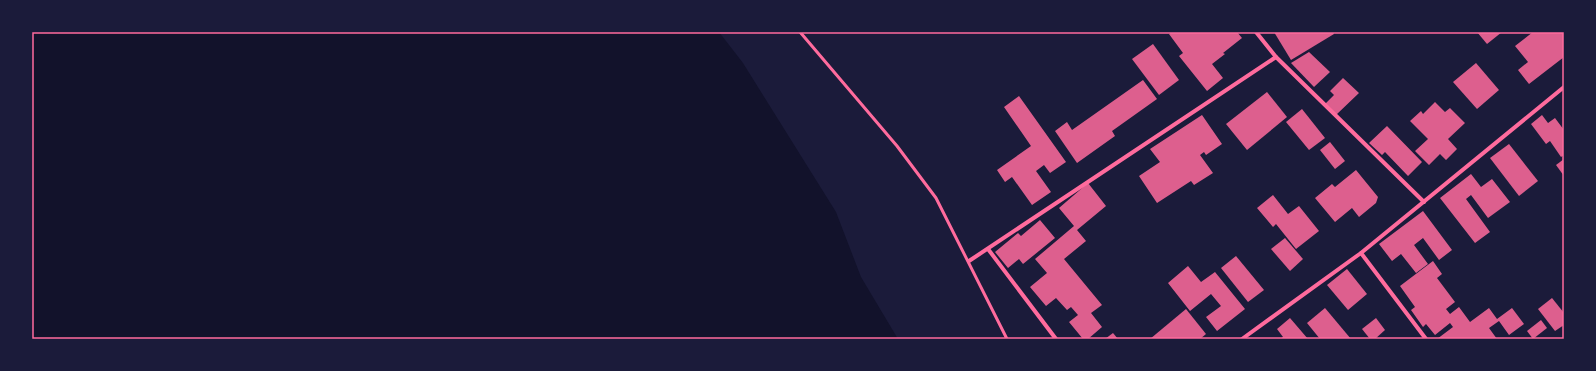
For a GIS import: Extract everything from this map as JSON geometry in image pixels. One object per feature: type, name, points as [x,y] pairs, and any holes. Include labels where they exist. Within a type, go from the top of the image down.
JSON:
[{"type":"street","points":[[1256,32],[1276,57],[1424,202]]},
{"type":"street","points":[[969,261],[1276,57]]},
{"type":"street","points":[[1242,339],[1361,252],[1564,87]]},
{"type":"street","points":[[988,248],[1056,339]]},
{"type":"street","points":[[1361,252],[1426,339]]},
{"type":"lane","points":[[800,32],[897,146],[936,198],[969,261],[1006,339]]},
{"type":"shaded area","points":[[32,32],[719,32],[743,63],[836,212],[861,277],[898,339],[32,339]]},
{"type":"building","points":[[1172,32],[1237,32],[1242,38],[1212,64],[1223,78],[1207,91],[1179,56],[1183,53],[1169,34]]},
{"type":"building","points":[[1274,32],[1333,32],[1334,34],[1291,60]]},
{"type":"building","points":[[1477,32],[1502,32],[1487,44]]},
{"type":"building","points":[[1533,32],[1564,32],[1564,57],[1529,84],[1518,70],[1528,62],[1515,46]]},
{"type":"building","points":[[1153,44],[1179,80],[1159,95],[1132,59]]},
{"type":"building","points":[[1309,52],[1330,72],[1314,87],[1291,63]]},
{"type":"building","points":[[1476,63],[1499,90],[1477,109],[1453,82]]},
{"type":"building","points":[[1343,78],[1359,93],[1336,115],[1325,104],[1334,95],[1330,91]]},
{"type":"building","points":[[1143,80],[1157,99],[1112,131],[1115,136],[1077,163],[1055,131],[1067,122],[1072,130]]},
{"type":"building","points":[[1267,92],[1287,117],[1247,150],[1226,124]]},
{"type":"building","points":[[1019,96],[1066,162],[1050,173],[1044,165],[1036,171],[1051,192],[1032,205],[1012,177],[1005,182],[997,170],[1031,146],[1004,107]]},
{"type":"building","points":[[1435,102],[1445,112],[1450,108],[1465,123],[1448,139],[1457,149],[1446,160],[1440,154],[1429,165],[1415,151],[1428,139],[1410,121],[1421,111],[1423,114]]},
{"type":"building","points":[[1302,109],[1325,138],[1309,150],[1286,122]]},
{"type":"building","points":[[1202,115],[1222,144],[1206,155],[1204,152],[1200,155],[1213,173],[1194,185],[1191,181],[1157,203],[1139,176],[1160,162],[1150,149]]},
{"type":"building","points":[[1542,115],[1548,123],[1555,118],[1564,130],[1564,155],[1561,157],[1550,141],[1546,144],[1531,124]]},
{"type":"building","points":[[1387,126],[1422,162],[1408,176],[1385,152],[1382,155],[1369,143]]},
{"type":"building","points":[[1330,142],[1345,161],[1335,169],[1320,150]]},
{"type":"building","points":[[1509,144],[1538,181],[1519,196],[1490,158]]},
{"type":"building","points":[[1564,159],[1564,176],[1556,165]]},
{"type":"building","points":[[1356,170],[1378,197],[1376,203],[1359,217],[1352,208],[1335,222],[1315,198],[1332,184],[1335,187]]},
{"type":"building","points":[[1471,174],[1481,187],[1492,179],[1510,202],[1488,218],[1471,195],[1466,199],[1490,232],[1475,243],[1440,198]]},
{"type":"building","points":[[1088,183],[1106,206],[1077,230],[1086,241],[1064,259],[1102,305],[1091,313],[1102,327],[1088,339],[1083,339],[1069,322],[1078,315],[1071,307],[1067,310],[1056,298],[1046,306],[1030,287],[1047,273],[1035,259],[1074,226],[1059,208]]},
{"type":"building","points":[[1273,195],[1288,214],[1299,206],[1319,231],[1296,249],[1276,224],[1273,227],[1257,208]]},
{"type":"building","points":[[1423,211],[1452,250],[1439,260],[1423,238],[1414,245],[1428,264],[1416,273],[1401,254],[1392,261],[1379,244]]},
{"type":"building","points":[[1040,220],[1055,238],[1023,264],[1019,259],[1008,268],[995,252],[1018,233],[1021,236]]},
{"type":"building","points":[[1285,238],[1303,259],[1290,271],[1271,249]]},
{"type":"building","points":[[1236,256],[1264,290],[1248,302],[1221,268]]},
{"type":"building","points":[[1433,261],[1442,274],[1437,278],[1455,302],[1446,309],[1450,314],[1459,307],[1470,322],[1489,308],[1497,319],[1512,308],[1524,324],[1509,335],[1499,321],[1489,328],[1497,339],[1437,339],[1453,327],[1450,323],[1435,335],[1426,324],[1423,327],[1411,310],[1415,307],[1400,286]]},
{"type":"building","points":[[1188,266],[1201,282],[1215,272],[1245,309],[1217,331],[1206,317],[1221,306],[1211,294],[1190,311],[1168,283]]},
{"type":"building","points":[[1347,269],[1367,294],[1348,310],[1327,285]]},
{"type":"building","points":[[1552,298],[1564,313],[1564,325],[1555,331],[1538,309]]},
{"type":"building","points":[[1325,308],[1351,339],[1320,339],[1307,323]]},
{"type":"building","points":[[1186,309],[1206,334],[1200,339],[1150,339]]},
{"type":"building","points":[[1290,318],[1308,339],[1280,339],[1283,337],[1277,329]]},
{"type":"building","points":[[1376,318],[1385,330],[1375,339],[1370,339],[1362,329]]},
{"type":"building","points":[[1541,320],[1547,328],[1533,339],[1527,331]]},
{"type":"building","points":[[1113,333],[1118,339],[1105,339]]}]
